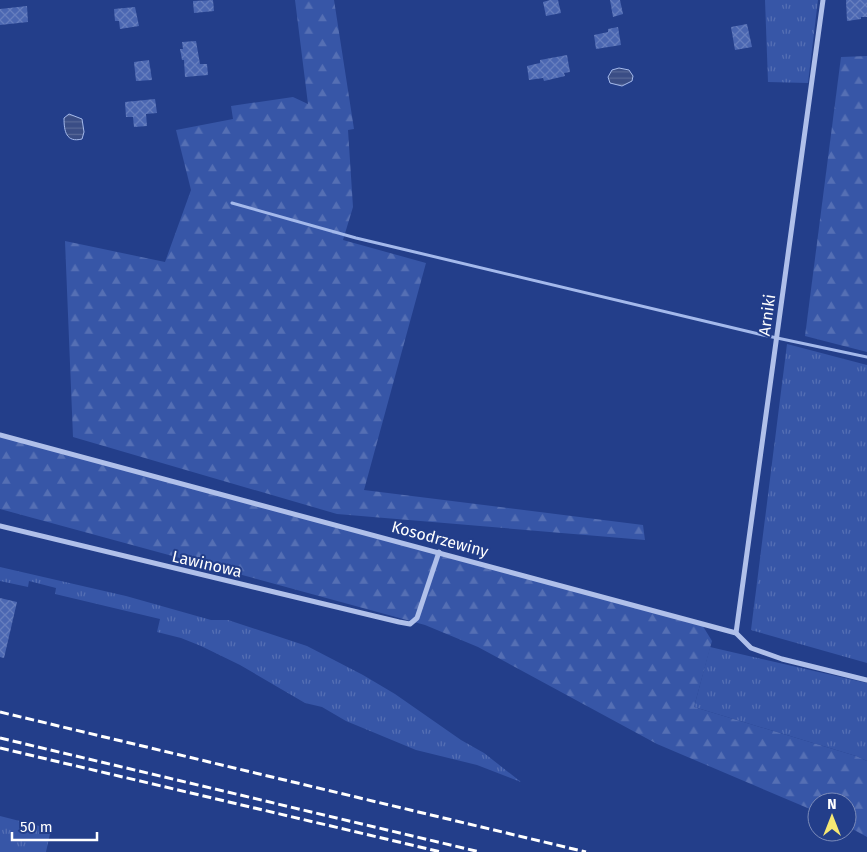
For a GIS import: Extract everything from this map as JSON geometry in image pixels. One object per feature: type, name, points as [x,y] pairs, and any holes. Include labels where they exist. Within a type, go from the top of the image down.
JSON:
[{"type":"street","name":"Arniki","points":[[736,633],[823,0]]},
{"type":"street","name":"Kosodrzewiny","points":[[0,435],[736,633],[751,648],[782,659],[867,680]]},
{"type":"street","name":"Lawinowa","points":[[0,526],[410,624],[417,618],[439,552]]},
{"type":"green space","points":[[295,0],[334,0],[354,129],[348,130],[353,207],[343,240],[426,263],[364,490],[643,525],[645,540],[337,514],[73,437],[65,241],[165,262],[191,190],[176,130],[233,119],[231,106],[293,97],[308,104]]},
{"type":"green space","points":[[765,0],[818,0],[808,83],[768,82]]},
{"type":"green space","points":[[867,56],[867,352],[805,336],[841,57]]},
{"type":"green space","points":[[787,344],[867,365],[867,663],[751,630]]},
{"type":"green space","points":[[0,435],[701,623],[712,641],[694,707],[867,761],[867,837],[857,832],[857,792],[807,792],[807,808],[657,744],[478,647],[425,625],[0,509]]},
{"type":"green space","points":[[0,567],[126,596],[211,620],[228,620],[307,646],[395,694],[461,740],[484,753],[521,782],[477,765],[416,750],[346,721],[322,707],[305,703],[240,665],[201,646],[181,638],[157,632],[160,619],[55,594],[56,588],[29,581],[28,587],[0,581]]},
{"type":"green space","points":[[710,647],[867,683],[867,761],[694,707]]},
{"type":"green space","points":[[0,816],[51,829],[46,852],[0,852]]},
{"type":"shaded area","points":[[619,68],[629,70],[633,76],[632,81],[622,86],[610,83],[608,77],[612,70]]},
{"type":"shaded area","points":[[69,114],[82,119],[84,132],[82,139],[72,139],[67,135],[64,118]]},
{"type":"building","points":[[213,0],[214,11],[194,13],[193,1]]},
{"type":"building","points":[[558,0],[561,13],[546,16],[543,2]]},
{"type":"building","points":[[610,0],[620,0],[623,14],[613,17]]},
{"type":"building","points":[[846,0],[867,0],[867,17],[847,21]]},
{"type":"building","points":[[27,6],[28,22],[0,25],[0,9]]},
{"type":"building","points":[[135,7],[139,26],[120,29],[119,21],[115,21],[114,9]]},
{"type":"building","points":[[747,24],[752,47],[735,50],[731,27]]},
{"type":"building","points":[[618,27],[621,45],[596,49],[594,35],[608,32],[608,29]]},
{"type":"building","points":[[196,41],[200,64],[207,64],[208,75],[185,77],[184,60],[182,60],[180,49],[183,49],[182,42]]},
{"type":"building","points":[[567,55],[570,72],[564,73],[565,76],[544,81],[543,78],[529,80],[527,66],[540,63],[540,60]]},
{"type":"building","points":[[149,60],[152,80],[136,81],[134,62]]},
{"type":"building","points":[[155,99],[157,113],[146,114],[147,126],[134,127],[133,117],[126,117],[125,102]]},
{"type":"building","points":[[0,598],[17,602],[4,658],[0,657]]},
{"type":"waterway","points":[[232,203],[356,238],[763,335],[867,357]]},
{"type":"railway","points":[[0,712],[586,852]]},
{"type":"railway","points":[[0,738],[480,852]]},
{"type":"railway","points":[[0,748],[441,852]]}]
